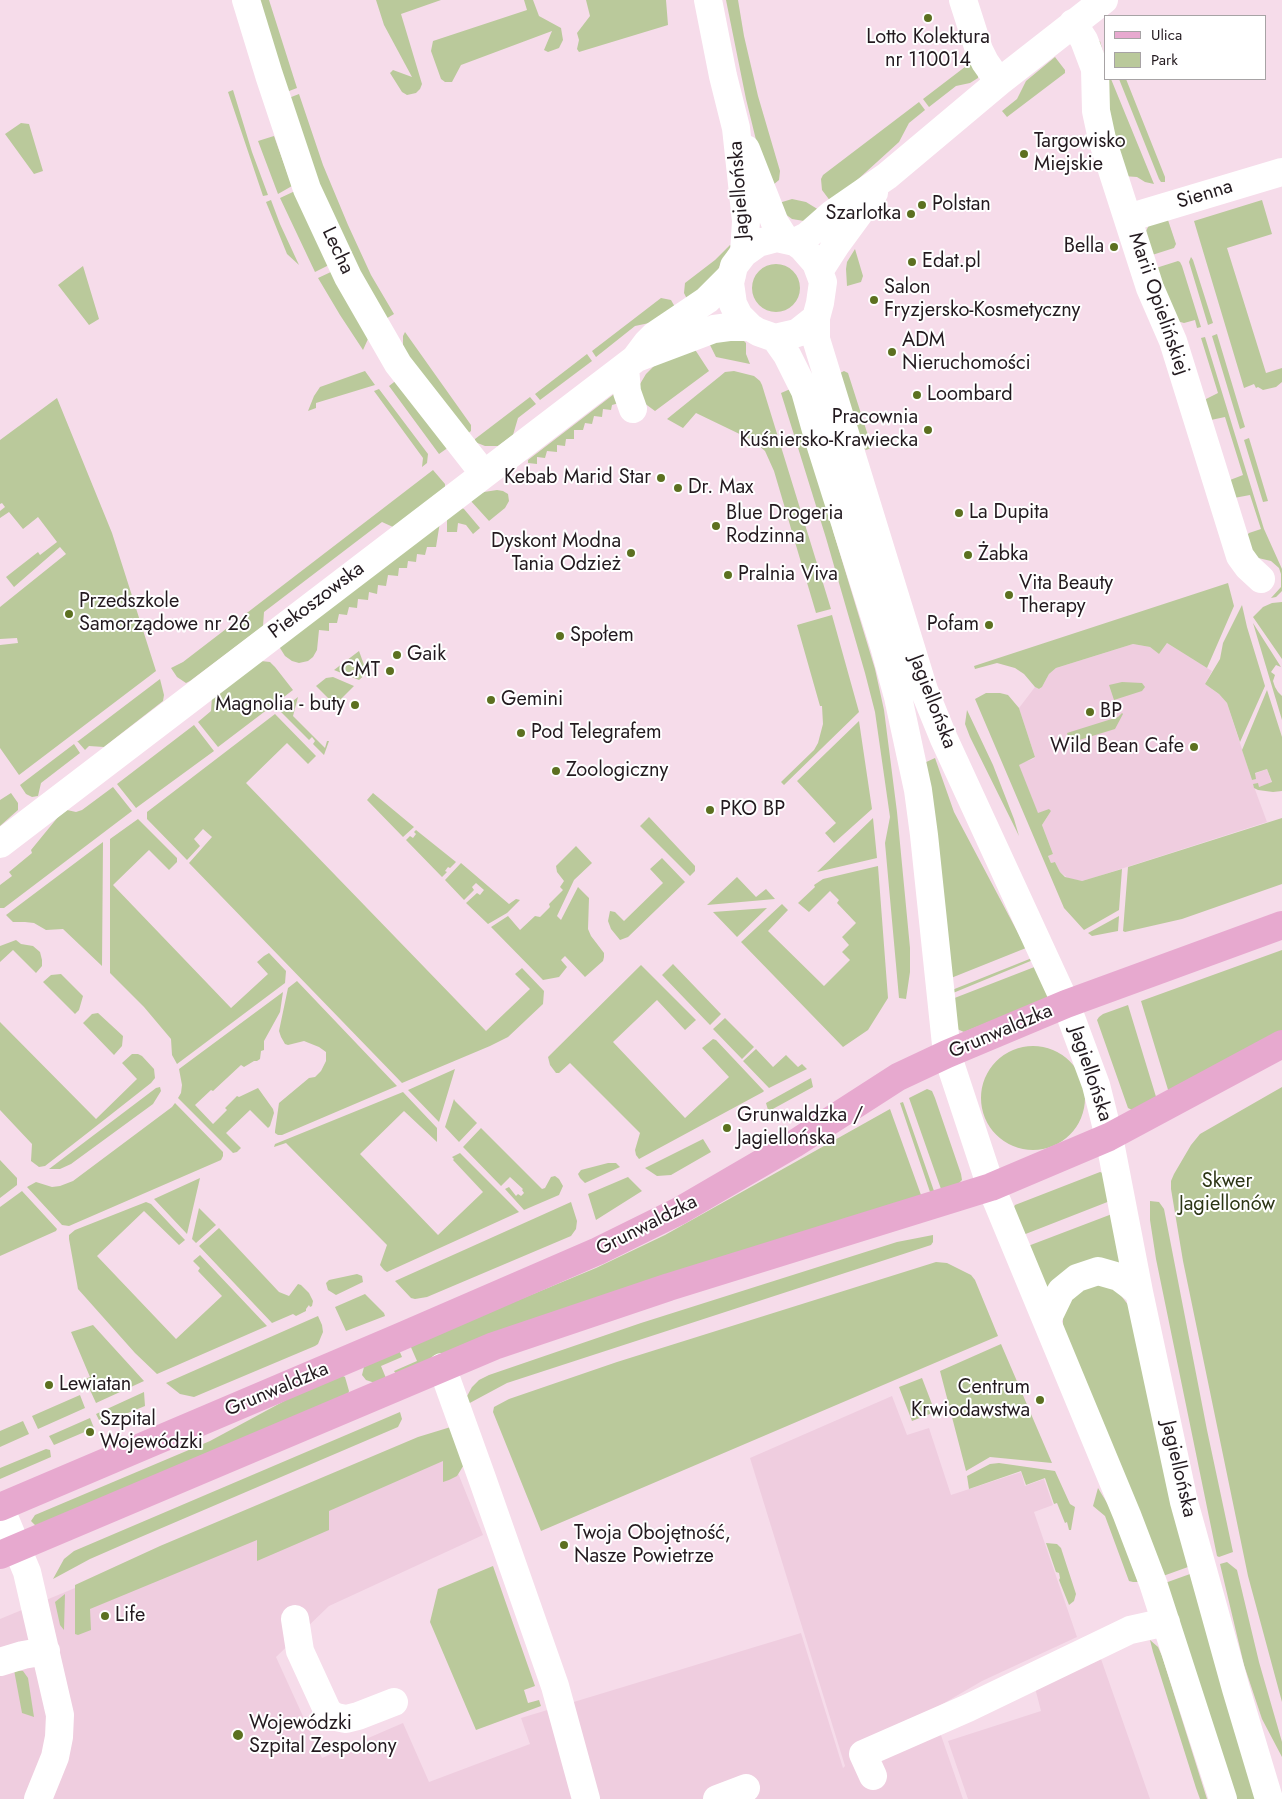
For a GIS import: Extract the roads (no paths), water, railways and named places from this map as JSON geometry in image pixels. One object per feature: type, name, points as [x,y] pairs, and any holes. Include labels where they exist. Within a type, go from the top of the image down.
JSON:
[{"type":"main road","name":"Grunwaldzka","points":[[0,1507],[598,1251],[654,1224],[752,1170],[898,1077],[947,1054],[1066,1004],[1282,925]]},
{"type":"main road","points":[[9,1551],[442,1367],[534,1331],[991,1187],[1109,1137],[1282,1044]]},
{"type":"main road","points":[[348,1359],[364,1400]]},
{"type":"street","name":"Lecha","points":[[246,0],[307,189],[348,277],[398,364],[484,474]]},
{"type":"street","name":"Jagiellońska","points":[[708,0],[723,76],[736,128],[746,221],[738,264]]},
{"type":"street","points":[[963,0],[979,50],[999,82]]},
{"type":"street","points":[[790,240],[810,255],[820,270],[823,282],[822,292],[816,318],[797,333],[776,338],[750,327],[739,316],[730,292],[738,264],[765,240],[777,238],[790,240],[808,236],[832,214],[887,176],[999,82],[1104,0]]},
{"type":"street","name":"Marii Opielińskiej","points":[[1073,23],[1084,40],[1095,69],[1097,121],[1150,288],[1173,341],[1240,556],[1248,568],[1261,579]]},
{"type":"street","name":"Jagiellońska","points":[[736,128],[756,170],[775,223],[790,240]]},
{"type":"street","name":"Sienna","points":[[1128,218],[1282,172]]},
{"type":"street","points":[[820,270],[887,176]]},
{"type":"street","name":"Piekoszowska","points":[[0,844],[630,363],[655,335],[707,300],[738,264]]},
{"type":"street","name":"Jagiellońska","points":[[816,318],[816,338],[924,690],[944,739],[1066,1004],[1096,1085],[1109,1137],[1139,1292],[1184,1502],[1233,1679],[1269,1799]]},
{"type":"street","name":"Piekoszowska","points":[[630,363],[714,329],[750,327]]},
{"type":"street","name":"Jagiellońska","points":[[776,338],[794,366],[806,391],[817,434],[898,696],[918,790],[947,1054],[991,1187],[1127,1515],[1166,1622],[1223,1799]]},
{"type":"street","points":[[630,363],[627,392],[633,409]]},
{"type":"street","points":[[1047,1320],[1061,1291],[1078,1278],[1098,1272],[1119,1277],[1139,1292]]},
{"type":"street","points":[[442,1367],[555,1686],[586,1799]]},
{"type":"street","points":[[0,1507],[9,1551],[27,1572],[60,1715],[59,1737],[55,1757],[38,1799]]},
{"type":"street","points":[[295,1619],[300,1651],[328,1712],[336,1718],[346,1719],[394,1702]]},
{"type":"street","points":[[873,1776],[863,1754],[968,1708],[1130,1630],[1166,1622]]},
{"type":"street","points":[[0,1662],[46,1651]]},
{"type":"street","points":[[717,1799],[746,1788]]},
{"type":"place","name":"Lotto Kolektura nr 110014","points":[[928,18]]},
{"type":"place","name":"Targowisko Miejskie","points":[[1024,154]]},
{"type":"place","name":"Polstan","points":[[922,205]]},
{"type":"place","name":"Szarlotka","points":[[911,214]]},
{"type":"place","name":"Bella","points":[[1114,247]]},
{"type":"place","name":"Edat.pl","points":[[912,262]]},
{"type":"place","name":"Salon Fryzjersko-Kosmetyczny","points":[[874,300]]},
{"type":"place","name":"ADM Nieruchomości","points":[[892,352]]},
{"type":"place","name":"Loombard","points":[[917,395]]},
{"type":"place","name":"Pracownia Kuśniersko-Krawiecka","points":[[928,430]]},
{"type":"place","name":"Kebab Marid Star","points":[[661,478]]},
{"type":"place","name":"Dr. Max","points":[[678,488]]},
{"type":"place","name":"La Dupita","points":[[959,513]]},
{"type":"place","name":"Blue Drogeria Rodzinna","points":[[716,526]]},
{"type":"place","name":"Dyskont Modna Tania Odzież","points":[[631,553]]},
{"type":"place","name":"Żabka","points":[[968,555]]},
{"type":"place","name":"Pralnia Viva","points":[[728,575]]},
{"type":"place","name":"Vita Beauty Therapy","points":[[1009,595]]},
{"type":"place","name":"Przedszkole Samorządowe nr 26","points":[[69,614]]},
{"type":"place","name":"Pofam","points":[[989,625]]},
{"type":"place","name":"Społem","points":[[560,636]]},
{"type":"place","name":"Gaik","points":[[397,655]]},
{"type":"place","name":"CMT","points":[[390,671]]},
{"type":"place","name":"Gemini","points":[[491,700]]},
{"type":"place","name":"Magnolia - buty","points":[[355,705]]},
{"type":"place","name":"BP","points":[[1090,712]]},
{"type":"place","name":"Pod Telegrafem","points":[[521,733]]},
{"type":"place","name":"Wild Bean Cafe","points":[[1194,747]]},
{"type":"place","name":"Zoologiczny","points":[[556,771]]},
{"type":"place","name":"PKO BP","points":[[710,810]]},
{"type":"place","name":"Grunwaldzka / Jagiellońska","points":[[727,1128]]},
{"type":"place","name":"Lewiatan","points":[[49,1385]]},
{"type":"place","name":"Centrum Krwiodawstwa","points":[[1040,1400]]},
{"type":"place","name":"Szpital Wojewódzki","points":[[90,1432]]},
{"type":"place","name":"Twoja Obojętność, Nasze Powietrze","points":[[564,1545]]},
{"type":"place","name":"Life","points":[[105,1616]]},
{"type":"place","name":"Wojewódzki Szpital Zespolony","points":[[238,1735]]},
{"type":"park label","name":"Skwer Jagiellonów","points":[[1227,1194]]}]
